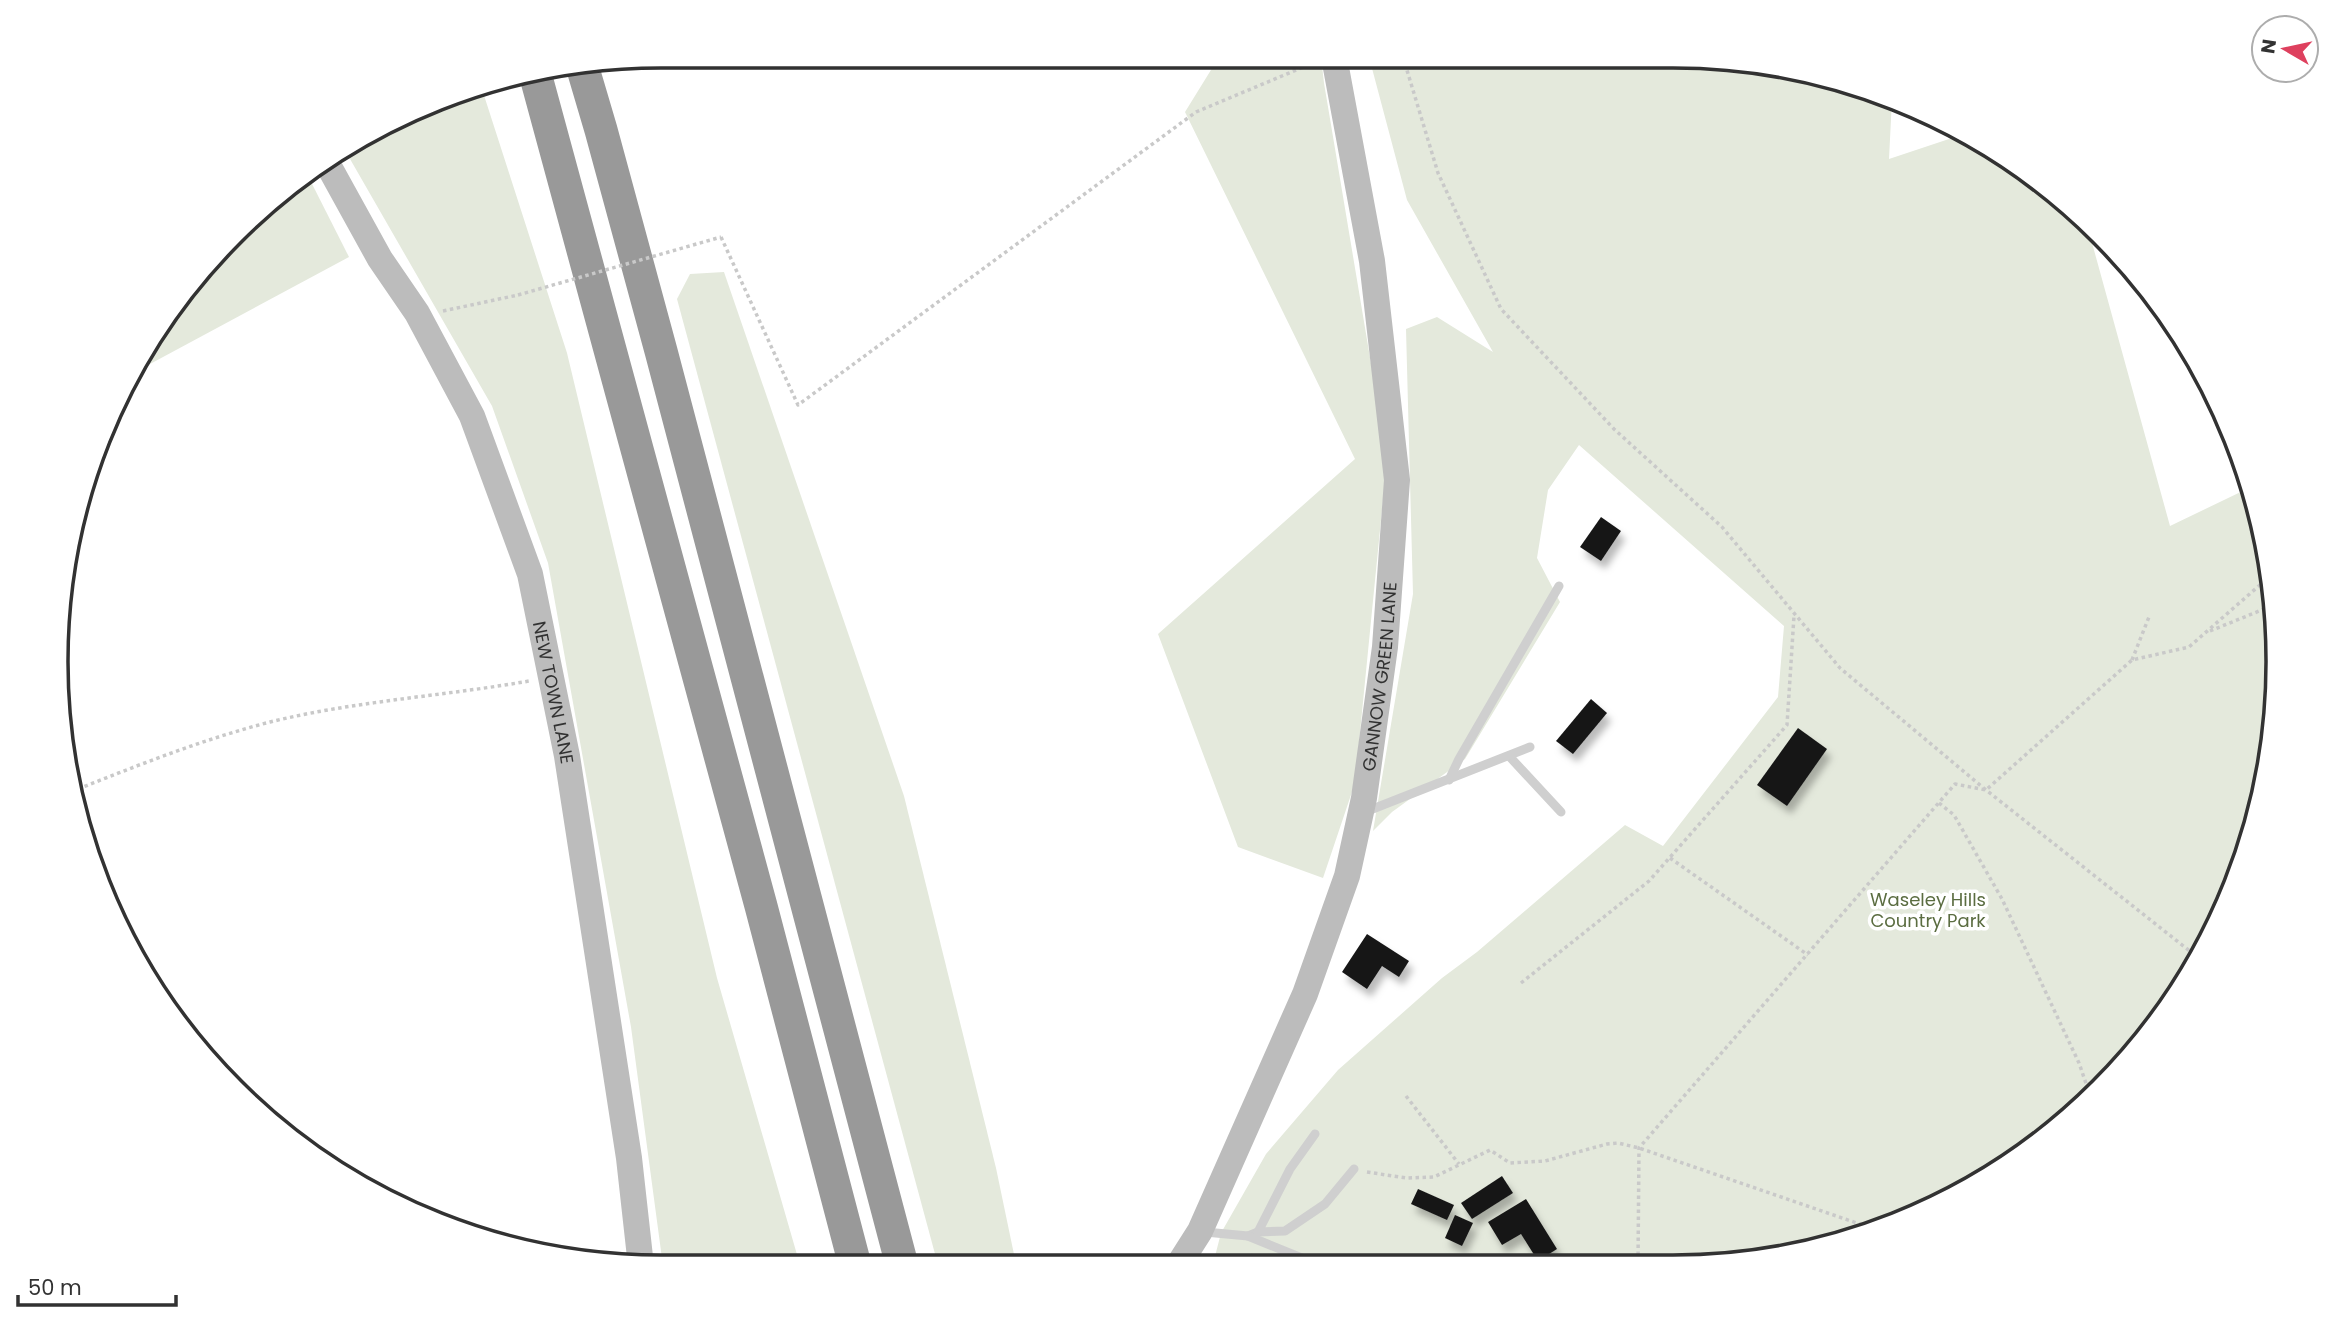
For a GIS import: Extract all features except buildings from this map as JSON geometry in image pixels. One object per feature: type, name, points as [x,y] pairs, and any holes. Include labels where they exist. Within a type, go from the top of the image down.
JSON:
[{"type":"highway","points":[[584,73],[676,404],[899,1255]]},
{"type":"highway","points":[[537,82],[725,772],[852,1255]]},
{"type":"street","name":"GANNOW GREEN LANE","points":[[1185,1255],[1200,1231],[1305,994],[1347,876],[1360,814],[1385,647],[1397,480],[1372,261],[1327,68]]},
{"type":"street","name":"NEW TOWN LANE","points":[[330,169],[380,259],[417,313],[477,429],[530,574],[567,756],[629,1158],[641,1254]]},
{"type":"lane","points":[[1449,780],[1559,586]]},
{"type":"lane","points":[[1360,814],[1530,747]]},
{"type":"lane","points":[[1509,756],[1561,812]]},
{"type":"lane","points":[[1253,1234],[1290,1169],[1315,1134]]},
{"type":"lane","points":[[1200,1231],[1253,1234],[1284,1231],[1325,1204],[1354,1169]]},
{"type":"lane","points":[[1253,1234],[1297,1255]]},
{"type":"path","points":[[417,313],[446,310],[518,295],[721,237],[798,405],[1196,111],[1303,68]]},
{"type":"path","points":[[1406,68],[1437,173],[1501,309],[1614,429],[1722,527],[1840,668],[1986,790],[2190,951]]},
{"type":"path","points":[[2132,660],[2189,647],[2261,584]]},
{"type":"path","points":[[2205,634],[2263,610]]},
{"type":"path","points":[[1521,983],[1649,881],[1787,724],[1794,614]]},
{"type":"path","points":[[1986,790],[2132,660],[2149,617]]},
{"type":"path","points":[[82,787],[158,757],[270,722],[552,676]]},
{"type":"path","points":[[1638,1255],[1639,1148],[1955,784],[1986,790]]},
{"type":"path","points":[[1938,803],[1954,815],[2002,899],[2079,1063],[2087,1086]]},
{"type":"path","points":[[1670,858],[1808,955]]},
{"type":"path","points":[[1406,1096],[1459,1164]]},
{"type":"path","points":[[1354,1169],[1381,1176],[1434,1177],[1490,1150],[1510,1163],[1545,1161],[1618,1143],[1860,1224]]},
{"type":"green space","points":[[1212,68],[1322,68],[1387,459],[1355,783],[1323,878],[1238,847],[1158,634],[1355,459],[1185,112]]},
{"type":"green space","name":"Waseley Hills Country Park","points":[[1372,68],[1711,70],[1788,80],[1863,100],[1891,110],[1889,159],[1951,138],[2002,168],[2034,191],[2092,242],[2170,526],[2241,492],[2261,584],[2266,662],[2261,739],[2254,777],[2246,815],[2221,889],[2205,924],[2166,991],[2119,1053],[2064,1108],[2034,1132],[2002,1155],[1935,1194],[1900,1210],[1826,1235],[1750,1250],[1672,1255],[1215,1255],[1221,1233],[1266,1154],[1338,1070],[1442,978],[1477,952],[1625,825],[1663,846],[1778,697],[1784,626],[1579,445],[1548,490],[1537,558],[1560,602],[1465,759],[1392,812],[1373,831],[1413,594],[1406,329],[1437,317],[1493,352],[1407,200]]},
{"type":"green space","points":[[484,96],[567,353],[717,978],[797,1255],[662,1255],[631,1027],[548,563],[492,406],[349,158],[399,129],[434,113]]},
{"type":"green space","points":[[311,183],[349,257],[148,365],[168,332],[215,270],[270,215]]},
{"type":"green space","points":[[724,272],[904,796],[996,1168],[1014,1255],[935,1255],[677,299],[690,274]]}]
